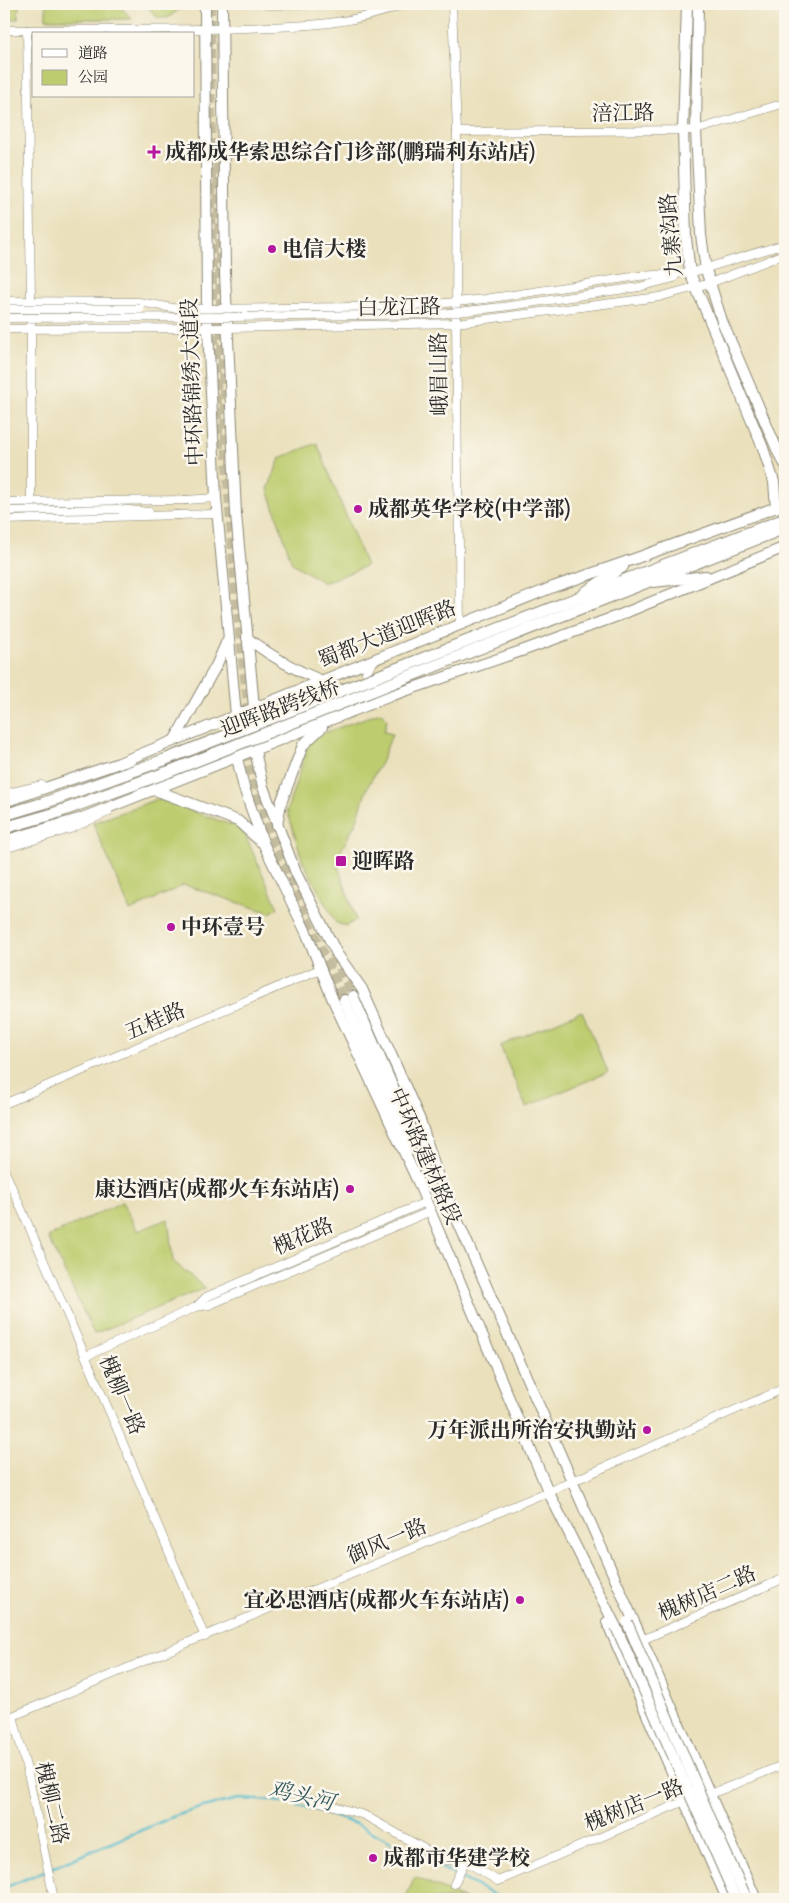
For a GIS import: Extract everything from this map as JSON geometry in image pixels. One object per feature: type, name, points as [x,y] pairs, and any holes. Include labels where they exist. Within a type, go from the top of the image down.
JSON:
[{"type":"highway","points":[[567,606],[785,518]]},
{"type":"highway","points":[[567,606],[648,583],[785,528]]},
{"type":"highway","name":"迎晖路跨线桥","points":[[4,815],[44,803],[164,760],[567,606]]},
{"type":"highway","name":"迎晖路跨线桥","points":[[4,828],[61,811],[168,772],[567,606]]},
{"type":"main road","name":"中环路锦绣大道段","points":[[205,4],[207,308],[217,514],[236,715],[237,758]]},
{"type":"main road","name":"中环路锦绣大道段","points":[[222,4],[226,308],[236,514],[254,707],[255,751]]},
{"type":"main road","name":"九寨沟路","points":[[687,4],[683,130],[686,238],[690,273],[763,448],[781,506]]},
{"type":"main road","name":"九寨沟路","points":[[698,4],[696,130],[701,235],[706,270],[722,321],[785,464]]},
{"type":"main road","name":"蜀都大道迎晖路","points":[[4,802],[119,763],[553,587],[781,506]]},
{"type":"main road","points":[[4,841],[82,818],[393,695],[527,649],[784,549]]},
{"type":"main road","points":[[567,606],[634,559]]},
{"type":"main road","points":[[648,583],[719,574]]},
{"type":"main road","points":[[174,741],[218,664],[228,637]]},
{"type":"main road","points":[[247,638],[263,651],[302,673],[322,681]]},
{"type":"main road","points":[[277,826],[282,803],[302,745],[327,722]]},
{"type":"main road","name":"中环路建材路段","points":[[255,751],[263,787],[296,873],[333,946],[362,989],[420,1120],[437,1174],[604,1554]]},
{"type":"main road","name":"中环路建材路段","points":[[237,758],[246,796],[264,845],[306,932],[320,969],[418,1182],[548,1491],[585,1567]]},
{"type":"main road","points":[[154,790],[238,821],[264,845]]},
{"type":"main road","points":[[418,1182],[402,1129],[349,998],[410,1126],[437,1174]]},
{"type":"main road","points":[[604,1554],[628,1622],[715,1829],[747,1899]]},
{"type":"main road","points":[[604,1554],[756,1899]]},
{"type":"main road","points":[[585,1567],[616,1627],[736,1899]]},
{"type":"main road","points":[[585,1567],[727,1899]]},
{"type":"street","points":[[4,30],[222,29],[338,23],[365,17],[404,4]]},
{"type":"street","name":"峨眉山路","points":[[452,4],[457,132],[456,323],[460,624]]},
{"type":"street","points":[[27,30],[31,300],[31,519]]},
{"type":"street","name":"涪江路","points":[[457,132],[696,130],[785,103]]},
{"type":"street","name":"白龙江路","points":[[4,301],[139,302],[174,308],[416,306],[639,276],[690,273],[706,270],[785,244]]},
{"type":"street","name":"白龙江路","points":[[4,329],[227,328],[456,323],[659,297],[710,283],[785,254]]},
{"type":"street","points":[[4,318],[440,314],[639,287],[690,273]]},
{"type":"street","points":[[4,309],[174,308]]},
{"type":"street","points":[[4,511],[119,509],[216,498]]},
{"type":"street","points":[[4,502],[188,500]]},
{"type":"street","points":[[119,509],[180,516]]},
{"type":"street","points":[[4,520],[217,514]]},
{"type":"street","points":[[377,658],[366,672],[368,684],[374,693],[383,696],[393,695]]},
{"type":"street","points":[[4,849],[92,820],[132,799],[140,791],[143,784],[142,775],[136,767],[128,763],[119,763]]},
{"type":"street","points":[[4,794],[24,788],[71,780]]},
{"type":"street","name":"五桂路","points":[[4,1104],[320,969]]},
{"type":"street","name":"槐柳一路","points":[[4,1169],[86,1356],[205,1637]]},
{"type":"street","name":"槐花路","points":[[86,1356],[196,1307],[206,1297],[428,1207]]},
{"type":"street","name":"御风一路","points":[[4,1725],[13,1716],[571,1482],[785,1388]]},
{"type":"street","name":"槐树店二路","points":[[642,1640],[785,1578]]},
{"type":"street","name":"槐柳二路","points":[[13,1716],[29,1778],[54,1899]]},
{"type":"street","name":"槐树店一路","points":[[465,1861],[498,1881],[684,1801],[710,1795],[785,1764]]},
{"type":"street","points":[[297,1795],[364,1815],[444,1860],[465,1861],[454,1884]]},
{"type":"green space","points":[[4,4],[19,4],[18,19],[4,19]]},
{"type":"green space","points":[[46,4],[118,4],[132,19],[46,19]]},
{"type":"green space","points":[[145,4],[186,4],[168,18],[158,18]]},
{"type":"green space","points":[[261,4],[361,4],[350,7],[266,8]]},
{"type":"green space","points":[[317,443],[366,566],[324,583],[292,563],[268,489],[280,458]]},
{"type":"green space","points":[[381,712],[387,720],[384,732],[392,734],[382,761],[367,788],[357,820],[336,860],[356,920],[346,926],[336,923],[303,862],[287,810],[308,746],[316,736]]},
{"type":"green space","points":[[157,799],[235,826],[245,835],[278,908],[270,913],[184,885],[130,911],[93,823]]},
{"type":"green space","points":[[582,1011],[608,1072],[526,1107],[500,1046]]},
{"type":"green space","points":[[122,1202],[138,1231],[168,1219],[173,1261],[205,1288],[94,1334],[48,1237]]},
{"type":"green space","points":[[415,1877],[465,1899],[405,1899]]},
{"type":"waterway","name":"鸡头河","points":[[4,1888],[175,1816],[203,1807],[239,1799],[276,1801],[316,1810],[356,1824],[502,1899]]},
{"type":"tunnel","points":[[210,4],[212,292],[219,448]]},
{"type":"tunnel","points":[[218,164],[223,372],[230,511],[235,580],[250,718]]},
{"type":"tunnel","points":[[240,706],[249,768],[259,804],[288,878],[344,1000]]},
{"type":"tunnel","points":[[334,954],[353,996]]},
{"type":"place","name":"成都成华索思综合门诊部(鹏瑞利东站店)","points":[[154,152]]},
{"type":"place","name":"电信大楼","points":[[272,249]]},
{"type":"place","name":"成都英华学校(中学部)","points":[[358,509]]},
{"type":"place","name":"迎晖路","points":[[341,861]]},
{"type":"place","name":"中环壹号","points":[[171,927]]},
{"type":"place","name":"康达酒店(成都火车东站店)","points":[[350,1189]]},
{"type":"place","name":"万年派出所治安执勤站","points":[[647,1430]]},
{"type":"place","name":"宜必思酒店(成都火车东站店)","points":[[520,1600]]},
{"type":"place","name":"成都市华建学校","points":[[373,1858]]}]
